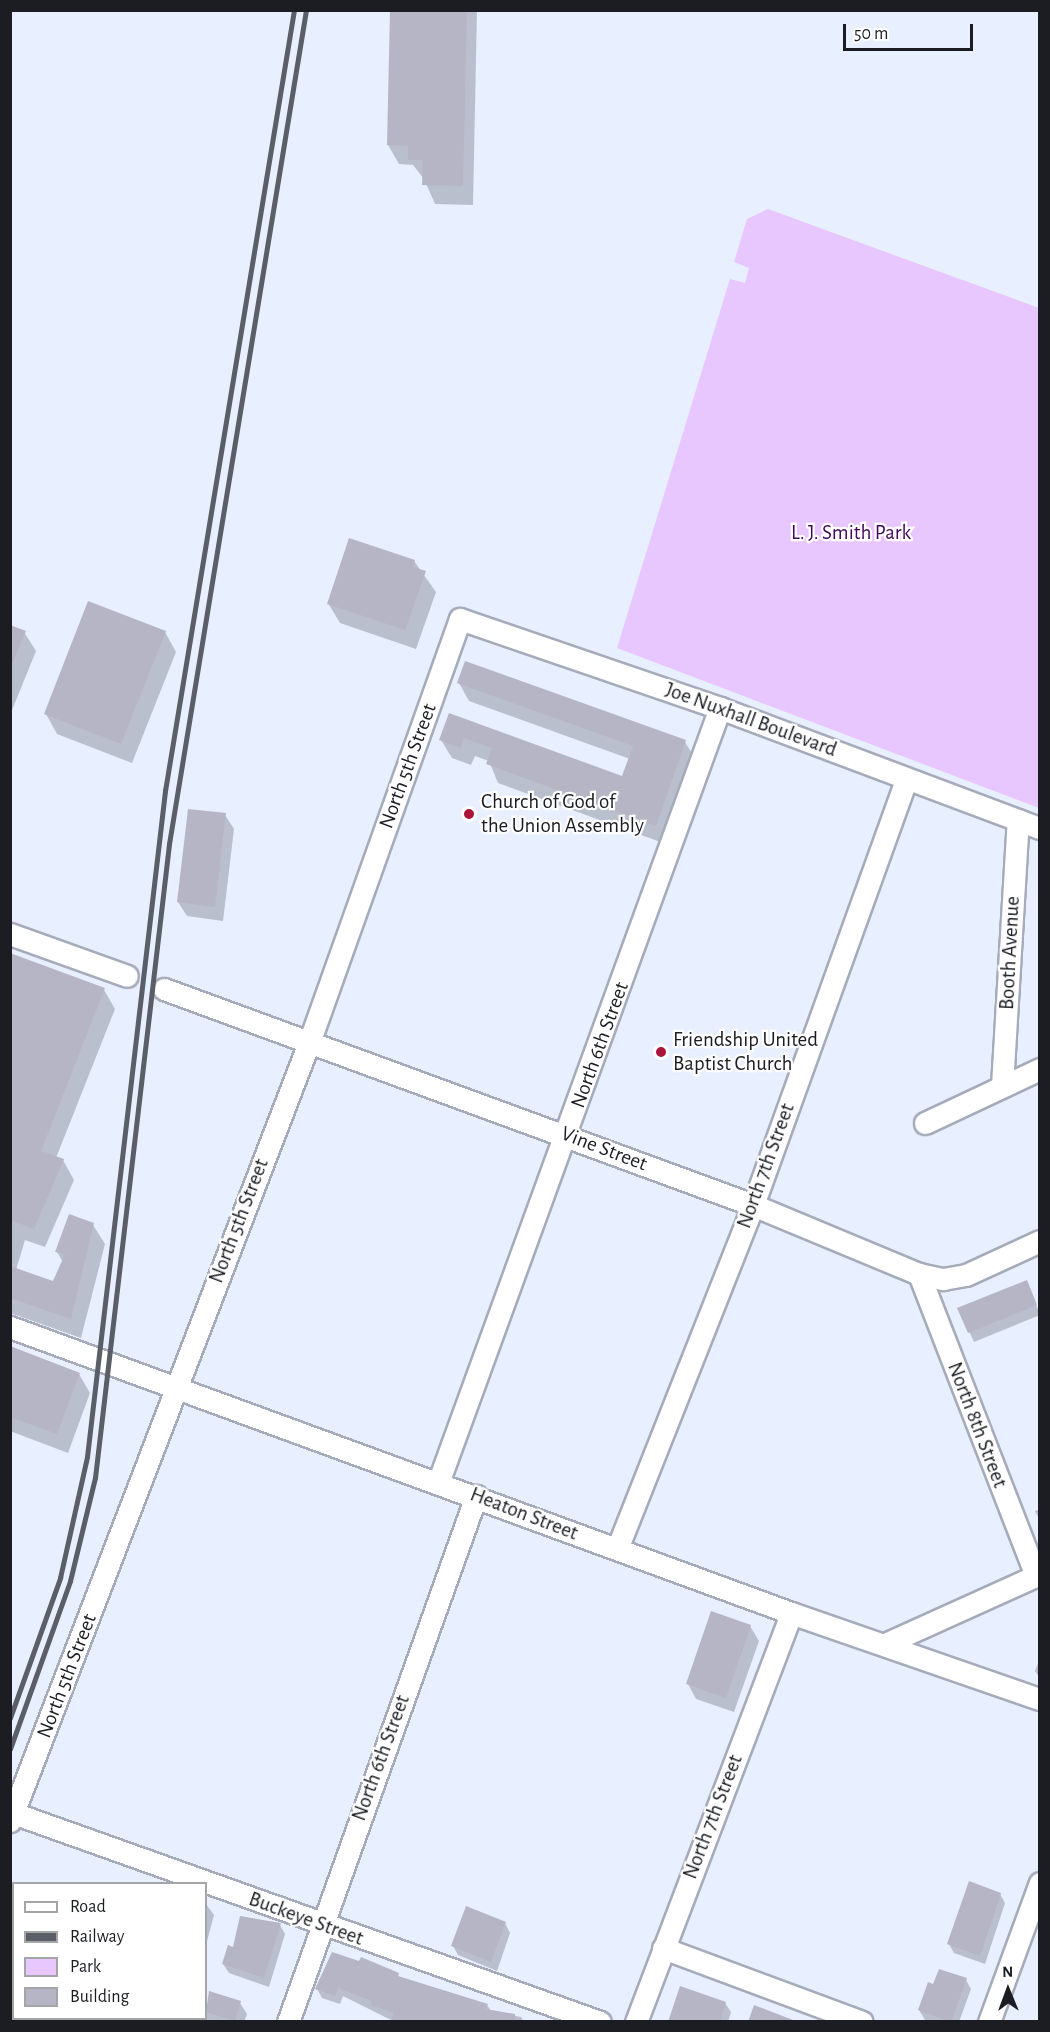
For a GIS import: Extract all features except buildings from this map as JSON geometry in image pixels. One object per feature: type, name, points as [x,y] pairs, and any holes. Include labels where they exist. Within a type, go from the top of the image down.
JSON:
[{"type":"street","name":"Joe Nuxhall Boulevard","points":[[460,619],[720,708],[1040,828]]},
{"type":"street","name":"North 5th Street","points":[[12,1817],[123,1531],[174,1388],[310,1040],[460,619]]},
{"type":"street","name":"North 6th Street","points":[[438,1483],[568,1135],[720,708]]},
{"type":"street","name":"North 7th Street","points":[[617,1549],[753,1205],[906,779]]},
{"type":"street","name":"Booth Avenue","points":[[1002,1086],[1018,820]]},
{"type":"street","points":[[10,934],[127,976]]},
{"type":"street","name":"Vine Street","points":[[164,989],[568,1135],[753,1205],[919,1274],[943,1279],[966,1275],[1040,1241]]},
{"type":"street","points":[[925,1123],[1040,1069]]},
{"type":"street","name":"North 8th Street","points":[[919,1274],[1038,1575]]},
{"type":"street","name":"Heaton Street","points":[[10,1327],[791,1613],[1040,1699]]},
{"type":"street","name":"North 6th Street","points":[[288,2022],[476,1496]]},
{"type":"street","points":[[885,1644],[1038,1575]]},
{"type":"street","name":"North 7th Street","points":[[636,2022],[791,1613]]},
{"type":"street","name":"Buckeye Street","points":[[12,1817],[199,1882]]},
{"type":"street","points":[[989,2022],[1040,1883]]},
{"type":"street","name":"Buckeye Street","points":[[207,1885],[600,2022]]},
{"type":"street","points":[[663,1948],[862,2022]]},
{"type":"green space","name":"L. J. Smith Park","points":[[768,209],[1039,308],[1039,808],[617,648],[730,279],[745,283],[749,268],[734,262],[747,219]]},
{"type":"railway","points":[[10,1718],[60,1578],[87,1457],[165,791],[294,10]]},
{"type":"railway","points":[[10,1749],[70,1581],[95,1478],[169,844],[306,10]]},
{"type":"place","name":"Church of God of the Union Assembly","points":[[469,814]]},
{"type":"place","name":"Friendship United Baptist Church","points":[[661,1052]]}]
